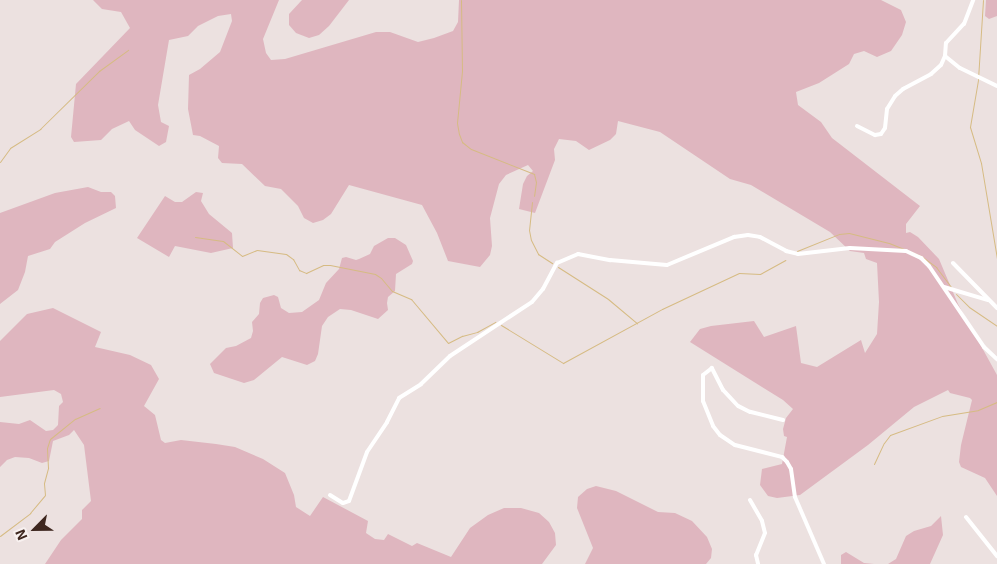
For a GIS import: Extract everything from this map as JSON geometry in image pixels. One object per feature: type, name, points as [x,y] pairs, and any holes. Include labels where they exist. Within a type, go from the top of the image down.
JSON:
[{"type":"street","points":[[857,126],[875,135],[881,134],[885,128],[887,109],[895,96],[903,88],[931,74],[941,65],[945,56],[946,43],[964,24],[973,0]]},
{"type":"street","points":[[945,56],[954,65],[988,84],[997,86]]},
{"type":"street","points":[[330,495],[343,502],[349,501],[366,452],[387,422],[399,398],[422,384],[450,356],[532,302],[543,289],[557,263],[570,256],[585,255],[610,260],[667,265],[734,237],[754,235],[786,252],[798,254],[850,248],[906,251],[914,254],[929,266],[984,347],[997,359]]},
{"type":"street","points":[[953,263],[996,306]]},
{"type":"street","points":[[943,286],[990,301]]},
{"type":"street","points":[[783,420],[750,412],[738,406],[723,390],[712,368],[703,375],[703,401],[713,426],[720,436],[735,445],[782,457],[787,462],[791,469],[795,498],[824,564]]},
{"type":"street","points":[[750,500],[762,521],[765,533],[757,550],[758,564]]},
{"type":"street","points":[[966,517],[997,556]]},
{"type":"shaded area","points":[[93,0],[279,0],[263,39],[266,53],[271,60],[285,59],[376,32],[390,32],[418,42],[434,38],[453,31],[458,22],[459,0],[881,0],[901,10],[906,22],[902,35],[891,51],[877,57],[864,51],[854,54],[849,64],[819,83],[796,92],[798,105],[821,122],[832,138],[920,206],[906,224],[906,233],[910,232],[918,237],[939,259],[958,304],[997,375],[997,496],[985,478],[961,467],[959,462],[961,445],[972,400],[950,393],[948,390],[914,407],[868,445],[800,495],[777,498],[768,496],[760,485],[762,469],[782,464],[787,437],[784,436],[783,429],[786,418],[793,409],[783,400],[690,342],[700,329],[754,321],[764,337],[796,326],[801,363],[817,367],[861,340],[865,353],[877,334],[879,302],[877,263],[866,259],[864,253],[850,251],[830,232],[751,185],[730,179],[660,132],[618,121],[616,134],[610,140],[589,150],[576,141],[559,139],[554,149],[555,160],[535,213],[519,209],[523,184],[527,176],[533,171],[528,165],[506,175],[499,184],[490,218],[492,246],[490,255],[480,267],[448,261],[437,233],[422,205],[349,185],[331,214],[323,220],[313,223],[304,218],[298,206],[281,189],[265,186],[242,164],[222,163],[218,158],[219,146],[200,136],[193,135],[188,109],[189,75],[200,69],[220,52],[232,21],[231,14],[218,16],[198,26],[188,36],[169,40],[158,105],[161,122],[169,126],[166,142],[159,146],[135,130],[129,121],[112,129],[101,140],[74,142],[71,137],[76,84],[130,28],[121,12],[102,9]]},
{"type":"shaded area","points":[[302,0],[349,0],[329,26],[319,35],[309,38],[296,33],[289,25],[289,14]]},
{"type":"shaded area","points":[[986,0],[997,0],[997,16],[989,19],[985,16]]},
{"type":"shaded area","points":[[88,187],[101,192],[111,192],[115,196],[116,208],[85,223],[55,242],[50,249],[28,256],[25,272],[18,290],[0,304],[0,213],[55,193]]},
{"type":"shaded area","points":[[196,192],[203,193],[201,201],[209,214],[232,233],[233,248],[211,253],[175,246],[169,257],[137,238],[165,196],[175,202],[182,202]]},
{"type":"shaded area","points":[[388,238],[395,238],[406,245],[413,261],[412,264],[396,274],[395,291],[388,297],[388,310],[378,319],[351,310],[340,309],[328,317],[322,326],[318,354],[315,361],[307,365],[282,357],[254,380],[244,383],[214,373],[210,364],[226,348],[236,346],[251,338],[253,331],[252,322],[259,314],[260,303],[263,298],[274,295],[278,297],[281,308],[289,313],[302,312],[319,300],[326,283],[339,269],[342,258],[359,259],[370,254],[374,246]]},
{"type":"shaded area","points":[[53,308],[101,332],[95,347],[130,355],[151,365],[159,379],[144,406],[155,415],[161,440],[165,443],[181,440],[235,447],[263,459],[285,473],[294,495],[296,507],[310,516],[323,497],[368,521],[366,533],[375,539],[384,540],[388,534],[412,546],[417,543],[451,557],[470,528],[488,515],[504,508],[521,508],[539,513],[549,522],[555,533],[556,545],[542,564],[45,564],[61,540],[82,519],[82,510],[91,501],[84,445],[74,430],[69,435],[53,441],[49,461],[42,463],[29,458],[15,457],[7,460],[0,467],[0,422],[19,424],[30,420],[46,431],[53,430],[58,425],[59,406],[63,402],[61,394],[54,390],[0,397],[0,341],[27,314]]},
{"type":"shaded area","points":[[596,486],[616,491],[658,512],[675,513],[692,521],[707,537],[712,549],[711,558],[706,564],[585,564],[593,548],[577,508],[578,497],[587,489]]},
{"type":"shaded area","points":[[941,516],[943,535],[930,564],[888,564],[896,559],[906,536],[914,531],[931,526]]},
{"type":"shaded area","points":[[846,552],[864,563],[874,564],[841,564],[841,555]]},
{"type":"waterway","points":[[461,0],[462,71],[457,123],[459,134],[462,142],[471,149],[534,174],[536,182],[534,196]]},
{"type":"waterway","points":[[983,0],[978,80],[970,127],[981,163],[997,259]]},
{"type":"waterway","points":[[0,162],[10,148],[40,129],[99,71],[128,50]]},
{"type":"waterway","points":[[532,202],[529,230],[531,240],[538,254],[552,263]]},
{"type":"waterway","points":[[797,251],[839,234],[849,233],[889,243],[921,256],[936,267],[951,287]]},
{"type":"waterway","points":[[195,237],[223,241],[242,256],[257,250],[286,254],[293,259],[299,270],[306,273],[323,265],[330,265],[375,274],[392,291],[411,299],[448,343],[462,336],[477,332],[495,322]]},
{"type":"waterway","points":[[501,325],[563,363],[662,309],[739,273],[760,274],[785,260]]},
{"type":"waterway","points":[[558,267],[608,299],[637,323]]},
{"type":"waterway","points":[[956,294],[969,307],[997,326]]},
{"type":"waterway","points":[[874,464],[890,435],[942,416],[978,410],[997,402]]},
{"type":"waterway","points":[[0,536],[30,513],[45,495],[44,483],[48,468],[47,448],[50,439],[75,419],[100,408]]}]
